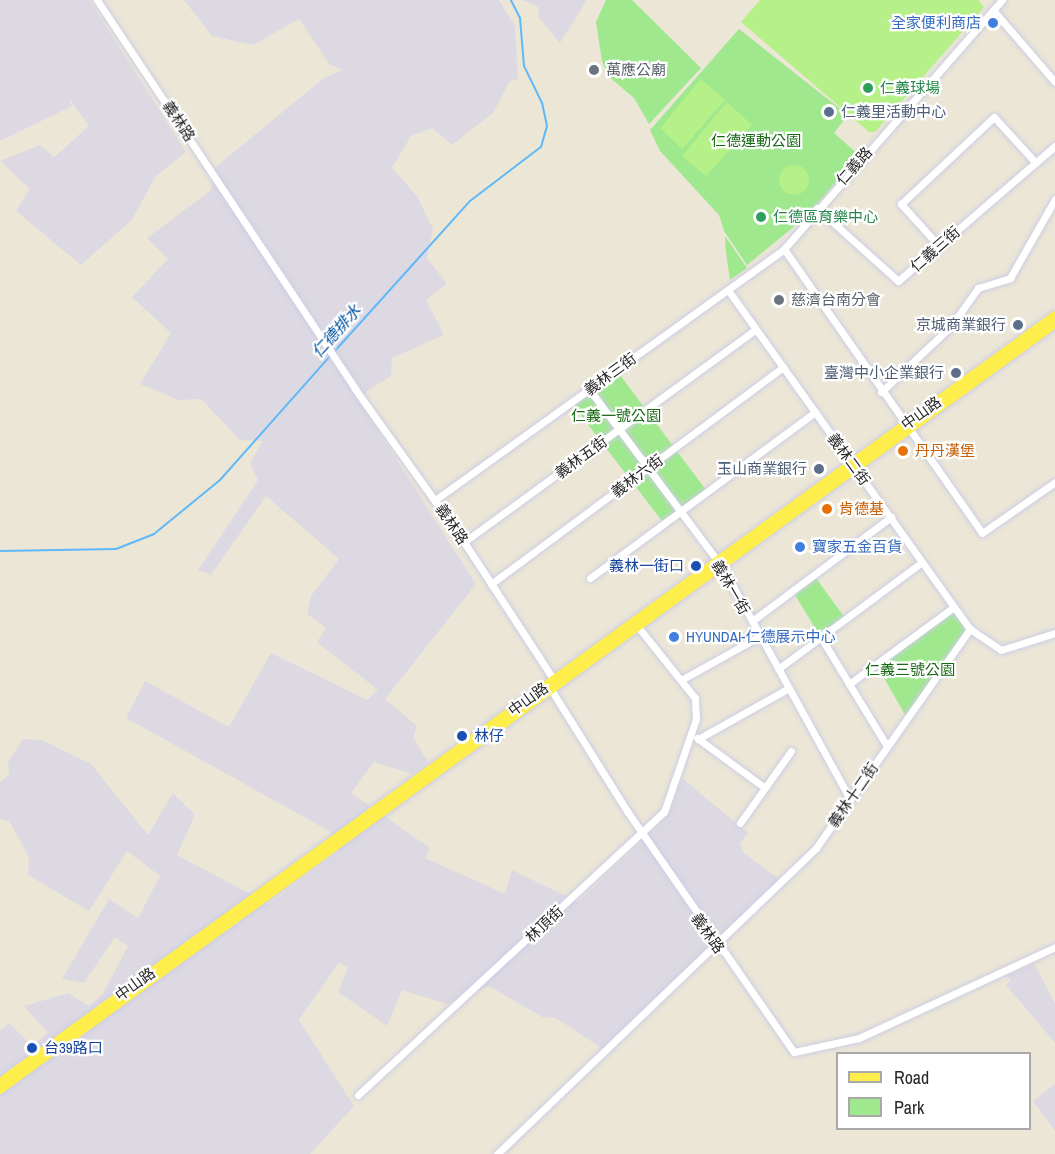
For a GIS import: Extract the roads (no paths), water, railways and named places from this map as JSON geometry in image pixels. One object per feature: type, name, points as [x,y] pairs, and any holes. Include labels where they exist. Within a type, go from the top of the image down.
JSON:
[{"type":"main road","name":"中山路","points":[[907,429],[1055,315]]},
{"type":"main road","name":"中山路","points":[[0,1090],[552,691],[637,625],[1055,324]]},
{"type":"main road","name":"中山路","points":[[0,1082],[554,680],[637,625]]},
{"type":"street","name":"義林路","points":[[97,0],[355,389],[464,542],[554,680]]},
{"type":"street","name":"仁義路","points":[[784,249],[817,208],[1002,0]]},
{"type":"street","points":[[993,10],[1055,82]]},
{"type":"street","points":[[939,246],[901,204],[994,117],[1036,163]]},
{"type":"street","name":"仁義三街","points":[[817,208],[898,281],[1055,146]]},
{"type":"street","points":[[881,392],[951,326],[978,288],[1010,278],[1055,199]]},
{"type":"street","name":"義林三街","points":[[435,500],[784,249]]},
{"type":"street","points":[[784,249],[881,392],[982,533],[1055,482]]},
{"type":"street","name":"義林二街","points":[[728,290],[970,628],[1001,650],[1055,633]]},
{"type":"street","name":"義林五街","points":[[464,542],[756,329]]},
{"type":"street","name":"義林六街","points":[[491,584],[783,367]]},
{"type":"street","name":"義林一街","points":[[590,389],[720,565],[850,799]]},
{"type":"street","points":[[590,578],[815,412]]},
{"type":"street","points":[[752,621],[891,517]]},
{"type":"street","points":[[778,669],[922,562]]},
{"type":"street","points":[[849,684],[954,607]]},
{"type":"street","name":"林頂街","points":[[358,1095],[664,812],[692,729],[695,698],[637,625]]},
{"type":"street","name":"義林十二街","points":[[497,1154],[816,848],[970,628]]},
{"type":"street","points":[[681,680],[760,636]]},
{"type":"street","points":[[820,636],[887,746]]},
{"type":"street","points":[[552,691],[554,680]]},
{"type":"street","points":[[698,739],[789,688]]},
{"type":"street","name":"義林路","points":[[552,691],[642,834],[716,944],[794,1052],[859,1038],[1055,947]]},
{"type":"street","points":[[692,729],[698,739],[765,788]]},
{"type":"street","points":[[740,823],[791,752]]},
{"type":"waterway","name":"仁德排水","points":[[334,352],[470,201],[541,147],[547,126],[542,103],[524,66],[520,18],[511,0]]},
{"type":"waterway","name":"仁德排水","points":[[0,551],[116,549],[154,534],[220,480],[330,356]]},
{"type":"place","name":"全家便利商店","points":[[993,23]]},
{"type":"place","name":"萬應公廟","points":[[594,70]]},
{"type":"place","name":"仁義球場","points":[[868,88]]},
{"type":"place","name":"仁義里活動中心","points":[[829,112]]},
{"type":"place","name":"仁德區育樂中心","points":[[761,217]]},
{"type":"place","name":"慈濟台南分會","points":[[779,300]]},
{"type":"place","name":"京城商業銀行","points":[[1018,325]]},
{"type":"place","name":"臺灣中小企業銀行","points":[[956,373]]},
{"type":"place","name":"丹丹漢堡","points":[[903,451]]},
{"type":"place","name":"玉山商業銀行","points":[[819,469]]},
{"type":"place","name":"肯德基","points":[[827,509]]},
{"type":"place","name":"寶家五金百貨","points":[[800,547]]},
{"type":"place","name":"義林一街口","points":[[696,566]]},
{"type":"place","name":"HYUNDAI-仁德展示中心","points":[[674,637]]},
{"type":"place","name":"林仔","points":[[462,736]]},
{"type":"place","name":"台39路口","points":[[32,1048]]},
{"type":"park label","name":"仁德運動公園","points":[[756,141]]},
{"type":"park label","name":"仁義一號公園","points":[[616,416]]},
{"type":"park label","name":"仁義三號公園","points":[[910,670]]}]
